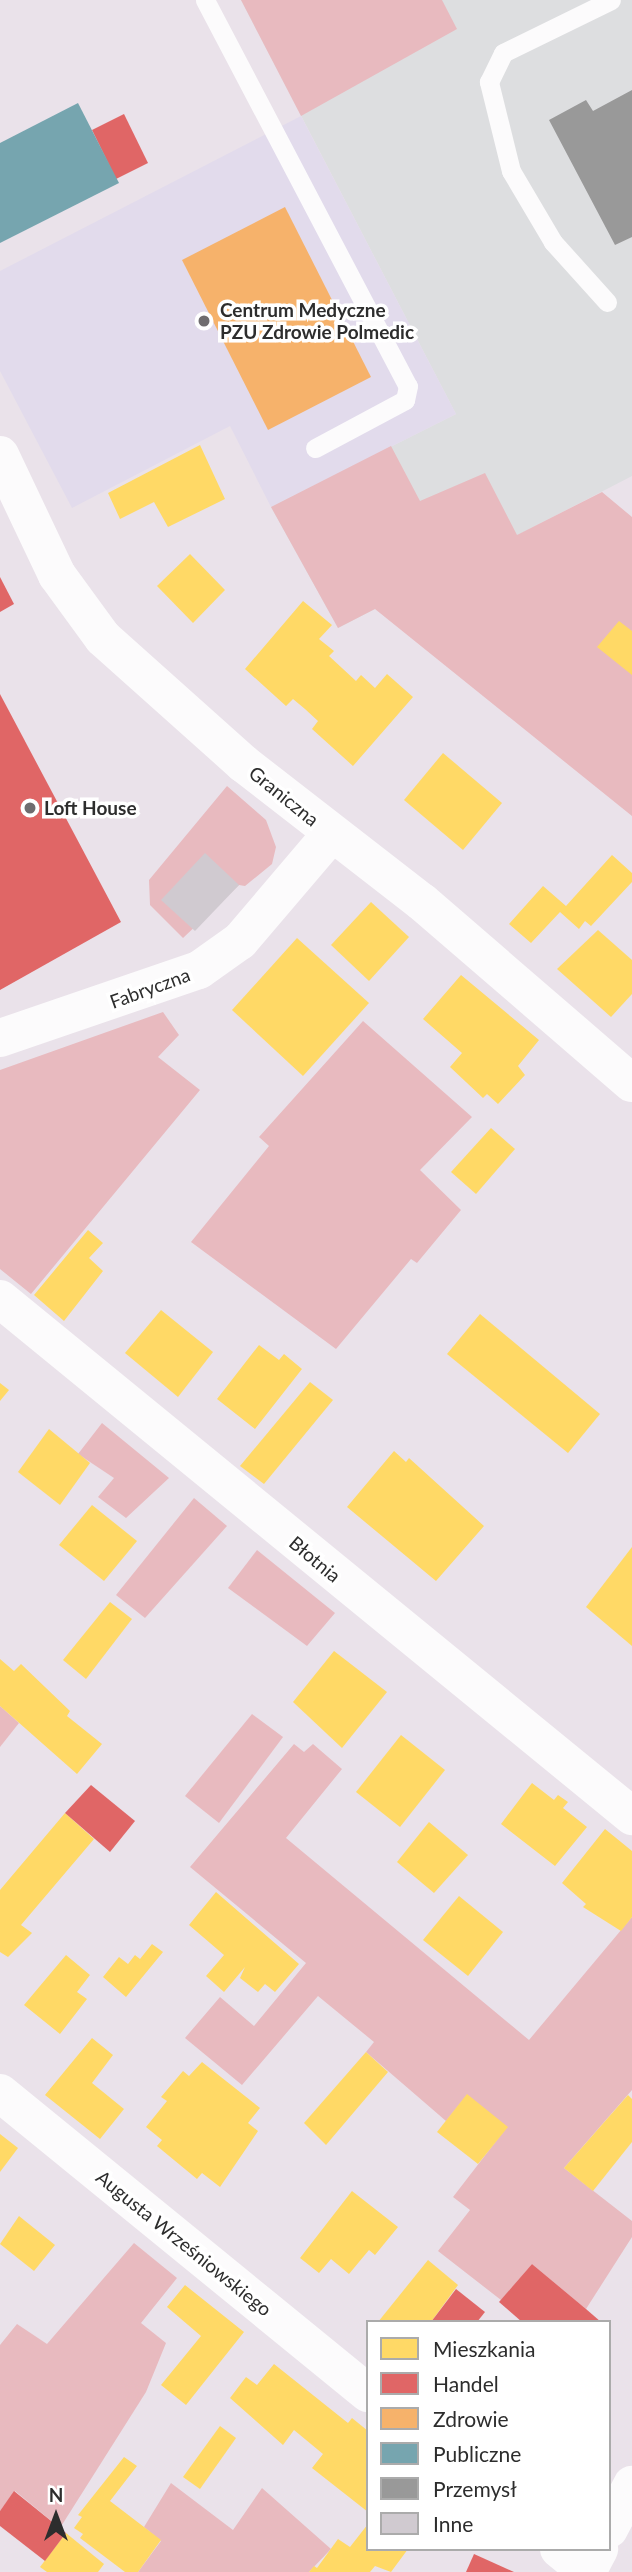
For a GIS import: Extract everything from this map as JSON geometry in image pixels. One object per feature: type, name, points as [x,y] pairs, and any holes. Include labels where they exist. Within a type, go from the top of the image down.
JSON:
[{"type":"street","name":"Graniczna","points":[[0,455],[57,575],[103,638],[331,834],[422,902],[632,1083]]},
{"type":"street","name":"Fabryczna","points":[[0,1038],[200,970],[240,941],[331,834]]},
{"type":"street","name":"Błotnia","points":[[0,1299],[632,1816]]},
{"type":"street","name":"Augusta Wrześniowskiego","points":[[0,2093],[366,2391]]},
{"type":"street","points":[[611,2525],[632,2485]]},
{"type":"street","points":[[561,2551],[587,2572],[598,2551]]},
{"type":"lane","points":[[205,0],[408,386],[405,400],[315,448]]},
{"type":"lane","points":[[607,302],[553,242],[511,171],[489,82],[503,53],[611,0]]},
{"type":"shaded area","points":[[241,0],[632,0],[632,476],[338,628],[271,507],[456,414]]},
{"type":"shaded area","points":[[241,0],[442,0],[457,29],[301,116]]},
{"type":"shaded area","name":"Centrum Medyczne PZU Zdrowie Polmedic","points":[[301,116],[456,414],[271,507],[230,426],[72,508],[0,371],[0,271]]},
{"type":"shaded area","points":[[391,446],[420,501],[485,473],[517,535],[602,492],[632,517],[632,816],[375,609],[338,628],[271,507]]},
{"type":"shaded area","points":[[227,786],[266,820],[276,847],[272,864],[245,886],[239,885],[183,938],[150,905],[149,880]]},
{"type":"shaded area","points":[[163,1012],[179,1035],[158,1057],[200,1090],[31,1294],[0,1269],[0,1070]]},
{"type":"shaded area","points":[[363,1021],[472,1117],[420,1170],[461,1210],[417,1263],[411,1259],[336,1349],[191,1242],[269,1146],[259,1137]]},
{"type":"shaded area","points":[[102,1423],[169,1478],[126,1518],[98,1497],[114,1478],[78,1454]]},
{"type":"shaded area","points":[[194,1498],[227,1526],[145,1618],[116,1595]]},
{"type":"shaded area","points":[[257,1550],[335,1613],[307,1646],[228,1588]]},
{"type":"shaded area","points":[[0,1706],[19,1723],[0,1747]]},
{"type":"shaded area","points":[[252,1714],[283,1737],[219,1823],[185,1796]]},
{"type":"shaded area","points":[[294,1744],[304,1752],[313,1744],[342,1769],[286,1838],[529,2040],[632,1917],[632,2090],[564,2168],[632,2221],[632,2237],[586,2309],[532,2264],[501,2300],[438,2251],[470,2210],[453,2197],[507,2127],[467,2095],[446,2121],[366,2052],[374,2042],[318,1996],[242,2085],[185,2038],[220,1997],[254,2026],[306,1963],[190,1867]]},
{"type":"shaded area","points":[[134,2243],[177,2278],[141,2323],[166,2343],[146,2392],[60,2528],[15,2491],[0,2511],[0,2345],[17,2324],[47,2344]]},
{"type":"shaded area","points":[[171,2483],[233,2530],[262,2488],[331,2549],[309,2572],[138,2572],[161,2541],[144,2527]]},
{"type":"building: Mieszkania","points":[[200,445],[225,499],[168,527],[154,502],[120,519],[108,493]]},
{"type":"building: Mieszkania","points":[[190,554],[225,590],[193,623],[157,586]]},
{"type":"building: Mieszkania","points":[[303,601],[332,625],[319,639],[334,651],[329,656],[356,681],[361,675],[375,688],[387,674],[413,697],[353,766],[312,729],[318,721],[305,709],[293,699],[286,706],[245,669]]},
{"type":"building: Mieszkania","points":[[619,621],[632,631],[632,675],[597,647]]},
{"type":"building: Mieszkania","points":[[443,753],[502,803],[463,850],[404,800]]},
{"type":"building: Mieszkania","points":[[612,855],[632,873],[632,882],[591,926],[585,921],[579,929],[560,912],[531,943],[509,924],[543,886],[566,906]]},
{"type":"building: Mieszkania","points":[[371,902],[409,937],[369,981],[331,945]]},
{"type":"building: Mieszkania","points":[[598,930],[632,960],[632,994],[611,1017],[557,969]]},
{"type":"building: Mieszkania","points":[[297,938],[369,1003],[303,1076],[232,1010]]},
{"type":"building: Mieszkania","points":[[461,975],[539,1040],[518,1066],[525,1075],[498,1104],[487,1094],[483,1098],[450,1067],[462,1053],[423,1019]]},
{"type":"building: Mieszkania","points":[[491,1128],[515,1149],[476,1194],[451,1172]]},
{"type":"building: Mieszkania","points":[[88,1230],[103,1243],[89,1258],[103,1271],[64,1321],[34,1295]]},
{"type":"building: Mieszkania","points":[[161,1310],[213,1352],[178,1397],[125,1353]]},
{"type":"building: Mieszkania","points":[[480,1314],[600,1414],[568,1453],[447,1354]]},
{"type":"building: Mieszkania","points":[[259,1345],[279,1360],[284,1354],[302,1369],[255,1429],[217,1399]]},
{"type":"building: Mieszkania","points":[[310,1382],[333,1400],[264,1484],[240,1466]]},
{"type":"building: Mieszkania","points":[[0,1383],[9,1390],[0,1401]]},
{"type":"building: Mieszkania","points":[[49,1429],[90,1463],[60,1505],[18,1472]]},
{"type":"building: Mieszkania","points":[[394,1451],[406,1462],[409,1458],[484,1526],[436,1581],[347,1507]]},
{"type":"building: Mieszkania","points":[[92,1505],[137,1541],[104,1581],[59,1545]]},
{"type":"building: Mieszkania","points":[[632,1547],[632,1646],[586,1607]]},
{"type":"building: Mieszkania","points":[[110,1602],[132,1619],[86,1679],[63,1660]]},
{"type":"building: Mieszkania","points":[[334,1651],[387,1692],[342,1748],[293,1702]]},
{"type":"building: Mieszkania","points":[[0,1659],[14,1671],[21,1664],[70,1711],[67,1716],[102,1744],[77,1774],[0,1706]]},
{"type":"building: Mieszkania","points":[[401,1735],[445,1770],[400,1827],[356,1792]]},
{"type":"building: Mieszkania","points":[[532,1783],[554,1800],[558,1795],[568,1802],[563,1808],[587,1827],[555,1866],[501,1824]]},
{"type":"building: Mieszkania","points":[[65,1813],[94,1839],[21,1925],[32,1933],[8,1957],[0,1952],[0,1890]]},
{"type":"building: Mieszkania","points":[[429,1822],[468,1855],[434,1893],[397,1862]]},
{"type":"building: Mieszkania","points":[[605,1829],[632,1851],[632,1917],[621,1931],[583,1907],[586,1904],[562,1883]]},
{"type":"building: Mieszkania","points":[[216,1892],[299,1964],[275,1992],[265,1984],[258,1992],[240,1978],[245,1967],[224,1992],[206,1976],[224,1955],[189,1925]]},
{"type":"building: Mieszkania","points":[[459,1896],[503,1932],[468,1976],[423,1940]]},
{"type":"building: Mieszkania","points":[[152,1944],[163,1952],[126,1997],[103,1977],[119,1957],[128,1964],[135,1955],[140,1959]]},
{"type":"building: Mieszkania","points":[[66,1955],[90,1975],[77,1992],[87,1999],[60,2034],[24,2005]]},
{"type":"building: Mieszkania","points":[[92,2038],[113,2055],[92,2083],[124,2109],[100,2139],[45,2095]]},
{"type":"building: Mieszkania","points":[[366,2052],[388,2072],[326,2145],[304,2123]]},
{"type":"building: Mieszkania","points":[[202,2062],[260,2108],[248,2123],[258,2131],[220,2187],[202,2173],[197,2179],[157,2146],[162,2140],[146,2127],[167,2101],[161,2097],[183,2071],[189,2076]]},
{"type":"building: Mieszkania","points":[[467,2094],[508,2127],[478,2164],[437,2132]]},
{"type":"building: Mieszkania","points":[[628,2095],[632,2099],[632,2142],[593,2191],[564,2168]]},
{"type":"building: Mieszkania","points":[[0,2134],[18,2148],[0,2172]]},
{"type":"building: Mieszkania","points":[[352,2191],[398,2227],[375,2255],[369,2250],[349,2274],[331,2259],[319,2273],[300,2258]]},
{"type":"building: Mieszkania","points":[[19,2216],[55,2245],[34,2271],[0,2244]]},
{"type":"building: Mieszkania","points":[[428,2260],[458,2285],[432,2320],[380,2320]]},
{"type":"building: Mieszkania","points":[[185,2285],[244,2332],[186,2405],[161,2385],[201,2336],[167,2307]]},
{"type":"building: Mieszkania","points":[[274,2364],[348,2423],[352,2418],[366,2429],[366,2510],[312,2468],[323,2454],[294,2430],[283,2445],[230,2398],[246,2377],[257,2385]]},
{"type":"building: Mieszkania","points":[[220,2426],[236,2438],[200,2489],[183,2477]]},
{"type":"building: Mieszkania","points":[[124,2457],[137,2466],[110,2501],[161,2540],[138,2572],[125,2572],[80,2538],[83,2534],[74,2528],[82,2517],[78,2515]]},
{"type":"building: Mieszkania","points":[[366,2527],[366,2551],[407,2551],[391,2572],[375,2566],[370,2572],[309,2572],[314,2566],[317,2568],[338,2539],[350,2547]]},
{"type":"building: Mieszkania","points":[[66,2533],[104,2564],[98,2572],[47,2572],[40,2567]]},
{"type":"building: Handel","points":[[124,114],[148,163],[116,179],[92,130]]},
{"type":"building: Handel","points":[[0,577],[14,604],[0,612]]},
{"type":"building: Handel","name":"Loft House","points":[[0,694],[121,922],[0,990]]},
{"type":"building: Handel","points":[[91,1785],[135,1821],[110,1852],[65,1813]]},
{"type":"building: Handel","points":[[532,2264],[599,2320],[520,2320],[499,2302]]},
{"type":"building: Handel","points":[[456,2289],[485,2312],[479,2320],[433,2320]]},
{"type":"building: Handel","points":[[14,2491],[66,2533],[45,2561],[0,2526],[0,2511]]},
{"type":"building: Handel","points":[[474,2554],[514,2572],[466,2572]]},
{"type":"building: Zdrowie","points":[[285,207],[371,377],[268,430],[182,260]]},
{"type":"building: Publiczne","points":[[78,103],[119,183],[0,243],[0,143]]},
{"type":"building: Przemysł","points":[[632,90],[632,237],[615,245],[549,120],[586,100],[593,111]]},
{"type":"building: Inne","points":[[205,853],[239,885],[195,931],[161,900]]},
{"type":"place","name":"Centrum Medyczne PZU Zdrowie Polmedic","points":[[204,321]]},
{"type":"place","name":"Loft House","points":[[30,808]]}]
